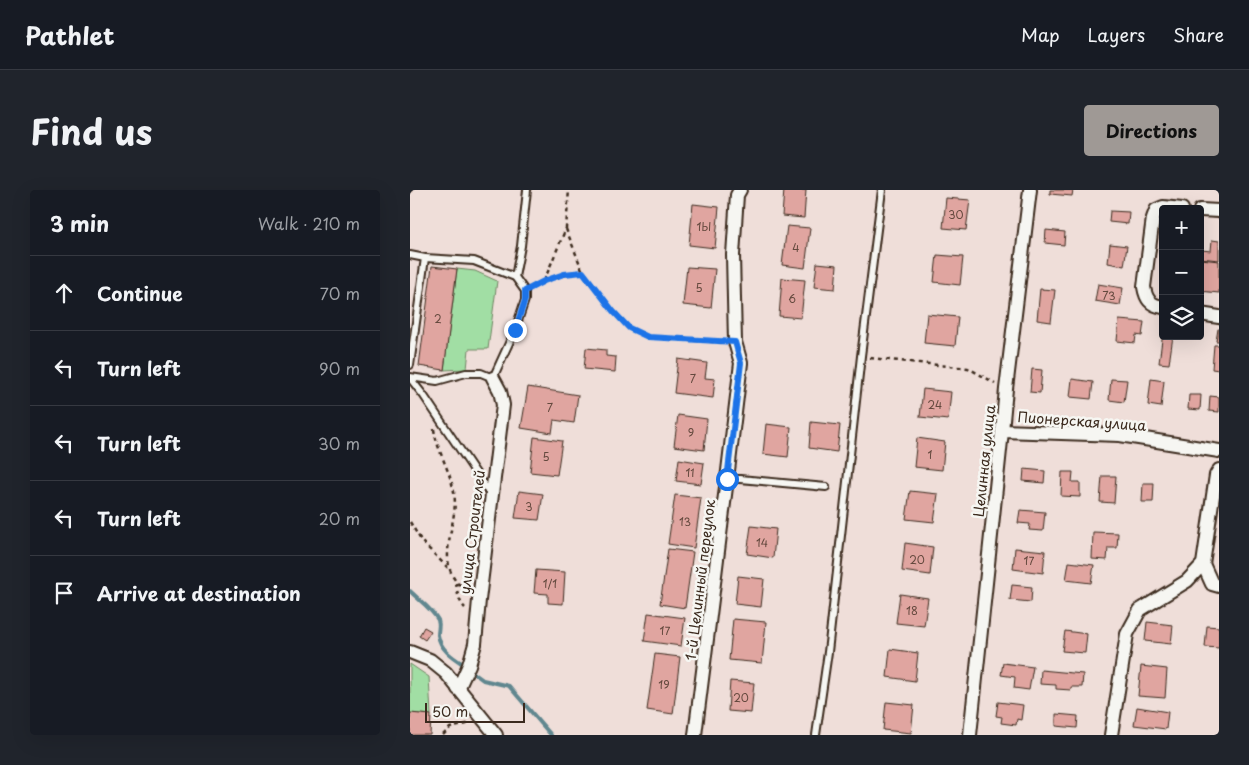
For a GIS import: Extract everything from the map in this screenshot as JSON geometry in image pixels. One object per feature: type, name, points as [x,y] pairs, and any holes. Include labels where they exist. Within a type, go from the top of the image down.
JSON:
[{"type":"street","name":"1-й Целинный переулок","points":[[695,735],[741,363],[735,342],[733,255],[737,195],[740,190]]},
{"type":"street","name":"Целинная улица","points":[[970,735],[1006,389],[1030,190]]},
{"type":"street","points":[[1159,209],[1156,210],[1152,218],[1144,287],[1146,297],[1150,302],[1159,306]]},
{"type":"street","points":[[1204,210],[1219,212]]},
{"type":"street","points":[[1204,315],[1219,317]]},
{"type":"street","name":"улица Строителей","points":[[458,689],[469,665],[475,644],[503,405],[500,391],[493,378]]},
{"type":"street","name":"Пионерская улица","points":[[1002,431],[1120,435],[1219,451]]},
{"type":"street","points":[[1111,735],[1127,634],[1140,610],[1187,581],[1202,564],[1216,474],[1219,470]]},
{"type":"street","points":[[1202,564],[1212,584],[1219,586]]},
{"type":"street","points":[[410,652],[430,660],[446,673],[496,735]]},
{"type":"lane","points":[[515,277],[521,246],[527,190]]},
{"type":"lane","points":[[816,735],[828,652],[882,190]]},
{"type":"lane","points":[[410,255],[425,258],[474,261],[515,277],[525,291],[525,300],[515,330],[493,378],[481,373],[466,373],[437,381],[410,378]]},
{"type":"lane","points":[[410,365],[425,258]]},
{"type":"lane","points":[[410,378],[491,495]]},
{"type":"lane","points":[[727,479],[826,487]]},
{"type":"path","points":[[544,281],[566,228],[569,190]]},
{"type":"path","points":[[566,228],[583,272],[613,311],[629,328],[648,337],[735,342]]},
{"type":"path","points":[[525,291],[544,281],[564,274],[583,272]]},
{"type":"path","points":[[862,356],[968,368],[1006,389]]},
{"type":"path","points":[[432,421],[435,436],[450,475],[454,493],[455,508],[448,548],[449,570]]},
{"type":"path","points":[[410,522],[422,542],[449,570],[456,583],[457,592],[462,604],[476,623]]},
{"type":"path","points":[[456,583],[471,590],[479,600]]},
{"type":"path","points":[[443,735],[450,728],[483,720]]},
{"type":"green space","points":[[457,269],[475,271],[497,281],[488,349],[469,349],[467,369],[444,370]]},
{"type":"green space","points":[[410,664],[429,677],[431,715],[410,713]]},
{"type":"building","points":[[784,190],[806,190],[804,218],[782,216]]},
{"type":"building","points":[[1050,190],[1073,190],[1072,196],[1050,194]]},
{"type":"building","points":[[946,198],[970,200],[966,230],[943,228]]},
{"type":"building","points":[[693,204],[719,207],[715,248],[689,245]]},
{"type":"building","points":[[1110,211],[1129,212],[1128,224],[1109,222]]},
{"type":"building","points":[[787,226],[810,228],[805,268],[782,265]]},
{"type":"building","points":[[1046,230],[1065,232],[1064,245],[1045,243]]},
{"type":"building","points":[[1212,240],[1219,241],[1219,260],[1204,258],[1204,250],[1211,251]]},
{"type":"building","points":[[1110,244],[1127,246],[1124,266],[1108,263]]},
{"type":"building","points":[[937,255],[963,257],[960,285],[934,282]]},
{"type":"building","points":[[1204,259],[1219,261],[1219,293],[1204,291]]},
{"type":"building","points":[[817,263],[837,265],[835,289],[814,287]]},
{"type":"building","points":[[432,266],[457,269],[444,370],[419,366]]},
{"type":"building","points":[[687,267],[715,269],[711,308],[683,305]]},
{"type":"building","points":[[782,278],[805,280],[801,318],[779,316]]},
{"type":"building","points":[[1098,284],[1123,288],[1120,305],[1095,301]]},
{"type":"building","points":[[1040,289],[1055,290],[1051,322],[1037,320]]},
{"type":"building","points":[[927,314],[958,317],[955,346],[924,343]]},
{"type":"building","points":[[1119,320],[1144,322],[1142,336],[1136,335],[1135,343],[1117,341]]},
{"type":"building","points":[[1218,329],[1219,341],[1216,341]]},
{"type":"building","points":[[1162,340],[1172,340],[1169,364],[1159,363]]},
{"type":"building","points":[[1214,345],[1219,345],[1219,370],[1212,369]]},
{"type":"building","points":[[586,348],[606,350],[606,356],[616,357],[615,372],[584,369]]},
{"type":"building","points":[[678,359],[707,363],[705,378],[715,379],[713,398],[674,393]]},
{"type":"building","points":[[1032,369],[1042,370],[1040,393],[1030,392]]},
{"type":"building","points":[[1072,379],[1093,382],[1091,399],[1070,397]]},
{"type":"building","points":[[1111,379],[1127,380],[1124,402],[1109,400]]},
{"type":"building","points":[[1151,379],[1164,381],[1161,407],[1148,405]]},
{"type":"building","points":[[528,387],[578,395],[574,423],[554,420],[552,433],[521,428]]},
{"type":"building","points":[[923,389],[951,392],[948,420],[920,417]]},
{"type":"building","points":[[1189,395],[1201,395],[1200,410],[1188,409]]},
{"type":"building","points":[[1210,396],[1219,397],[1219,412],[1209,411]]},
{"type":"building","points":[[678,415],[707,419],[704,450],[674,446]]},
{"type":"building","points":[[811,422],[840,425],[837,452],[809,448]]},
{"type":"building","points":[[766,424],[791,427],[788,457],[763,454]]},
{"type":"building","points":[[534,437],[562,441],[557,475],[530,472]]},
{"type":"building","points":[[917,438],[945,442],[942,470],[914,467]]},
{"type":"building","points":[[679,459],[704,463],[701,484],[676,481]]},
{"type":"building","points":[[1024,469],[1045,471],[1044,483],[1023,481]]},
{"type":"building","points":[[1062,472],[1073,472],[1072,482],[1080,482],[1080,497],[1061,496]]},
{"type":"building","points":[[1102,476],[1116,476],[1114,503],[1100,502]]},
{"type":"building","points":[[1143,483],[1154,483],[1153,502],[1142,502]]},
{"type":"building","points":[[519,491],[543,494],[539,520],[515,518]]},
{"type":"building","points":[[910,491],[938,494],[934,522],[906,519]]},
{"type":"building","points":[[675,495],[701,498],[694,548],[668,544]]},
{"type":"building","points":[[1020,510],[1045,512],[1043,531],[1029,530],[1030,524],[1018,523]]},
{"type":"building","points":[[751,526],[776,529],[773,558],[747,554]]},
{"type":"building","points":[[1093,532],[1118,533],[1117,548],[1108,548],[1107,560],[1092,559]]},
{"type":"building","points":[[905,543],[933,547],[930,575],[902,571]]},
{"type":"building","points":[[1015,548],[1045,551],[1043,573],[1013,569]]},
{"type":"building","points":[[668,549],[693,552],[685,608],[660,604]]},
{"type":"building","points":[[1069,562],[1094,565],[1091,583],[1066,580]]},
{"type":"building","points":[[536,570],[565,572],[563,604],[548,603],[548,594],[534,593]]},
{"type":"building","points":[[738,576],[764,579],[761,607],[735,604]]},
{"type":"building","points":[[1012,585],[1032,587],[1031,602],[1010,600]]},
{"type":"building","points":[[900,594],[928,598],[924,626],[896,623]]},
{"type":"building","points":[[648,613],[685,618],[681,646],[644,641]]},
{"type":"building","points":[[733,619],[766,622],[762,663],[729,660]]},
{"type":"building","points":[[1147,622],[1173,625],[1171,644],[1145,641]]},
{"type":"building","points":[[1207,626],[1219,627],[1219,648],[1205,647]]},
{"type":"building","points":[[424,627],[431,631],[425,640],[419,636]]},
{"type":"building","points":[[1065,631],[1087,634],[1085,653],[1062,651]]},
{"type":"building","points":[[890,649],[918,653],[915,681],[887,677]]},
{"type":"building","points":[[655,654],[680,657],[673,714],[647,710]]},
{"type":"building","points":[[1003,663],[1033,667],[1029,690],[1014,688],[1015,677],[1001,675]]},
{"type":"building","points":[[1141,666],[1167,669],[1165,698],[1138,696]]},
{"type":"building","points":[[1041,670],[1083,674],[1082,687],[1071,687],[1071,690],[1056,689],[1056,685],[1040,684]]},
{"type":"building","points":[[730,681],[754,683],[751,713],[728,711]]},
{"type":"building","points":[[886,702],[914,705],[911,733],[883,730]]},
{"type":"building","points":[[998,702],[1023,705],[1021,720],[1017,719],[1016,725],[1001,723],[1002,717],[996,716]]},
{"type":"building","points":[[1137,707],[1168,712],[1166,729],[1134,725]]},
{"type":"building","points":[[410,713],[431,715],[430,735],[410,735]]},
{"type":"building","points":[[1056,714],[1078,716],[1077,728],[1056,726]]},
{"type":"waterway","points":[[410,591],[429,608],[438,620],[438,635],[441,644],[463,664]]},
{"type":"waterway","points":[[472,672],[483,680],[509,686],[551,735]]},
{"type":"route","points":[[515,330],[525,300],[525,291],[544,281],[564,274],[583,272],[613,311],[629,328],[648,337],[735,342],[741,363],[727,479]]}]
